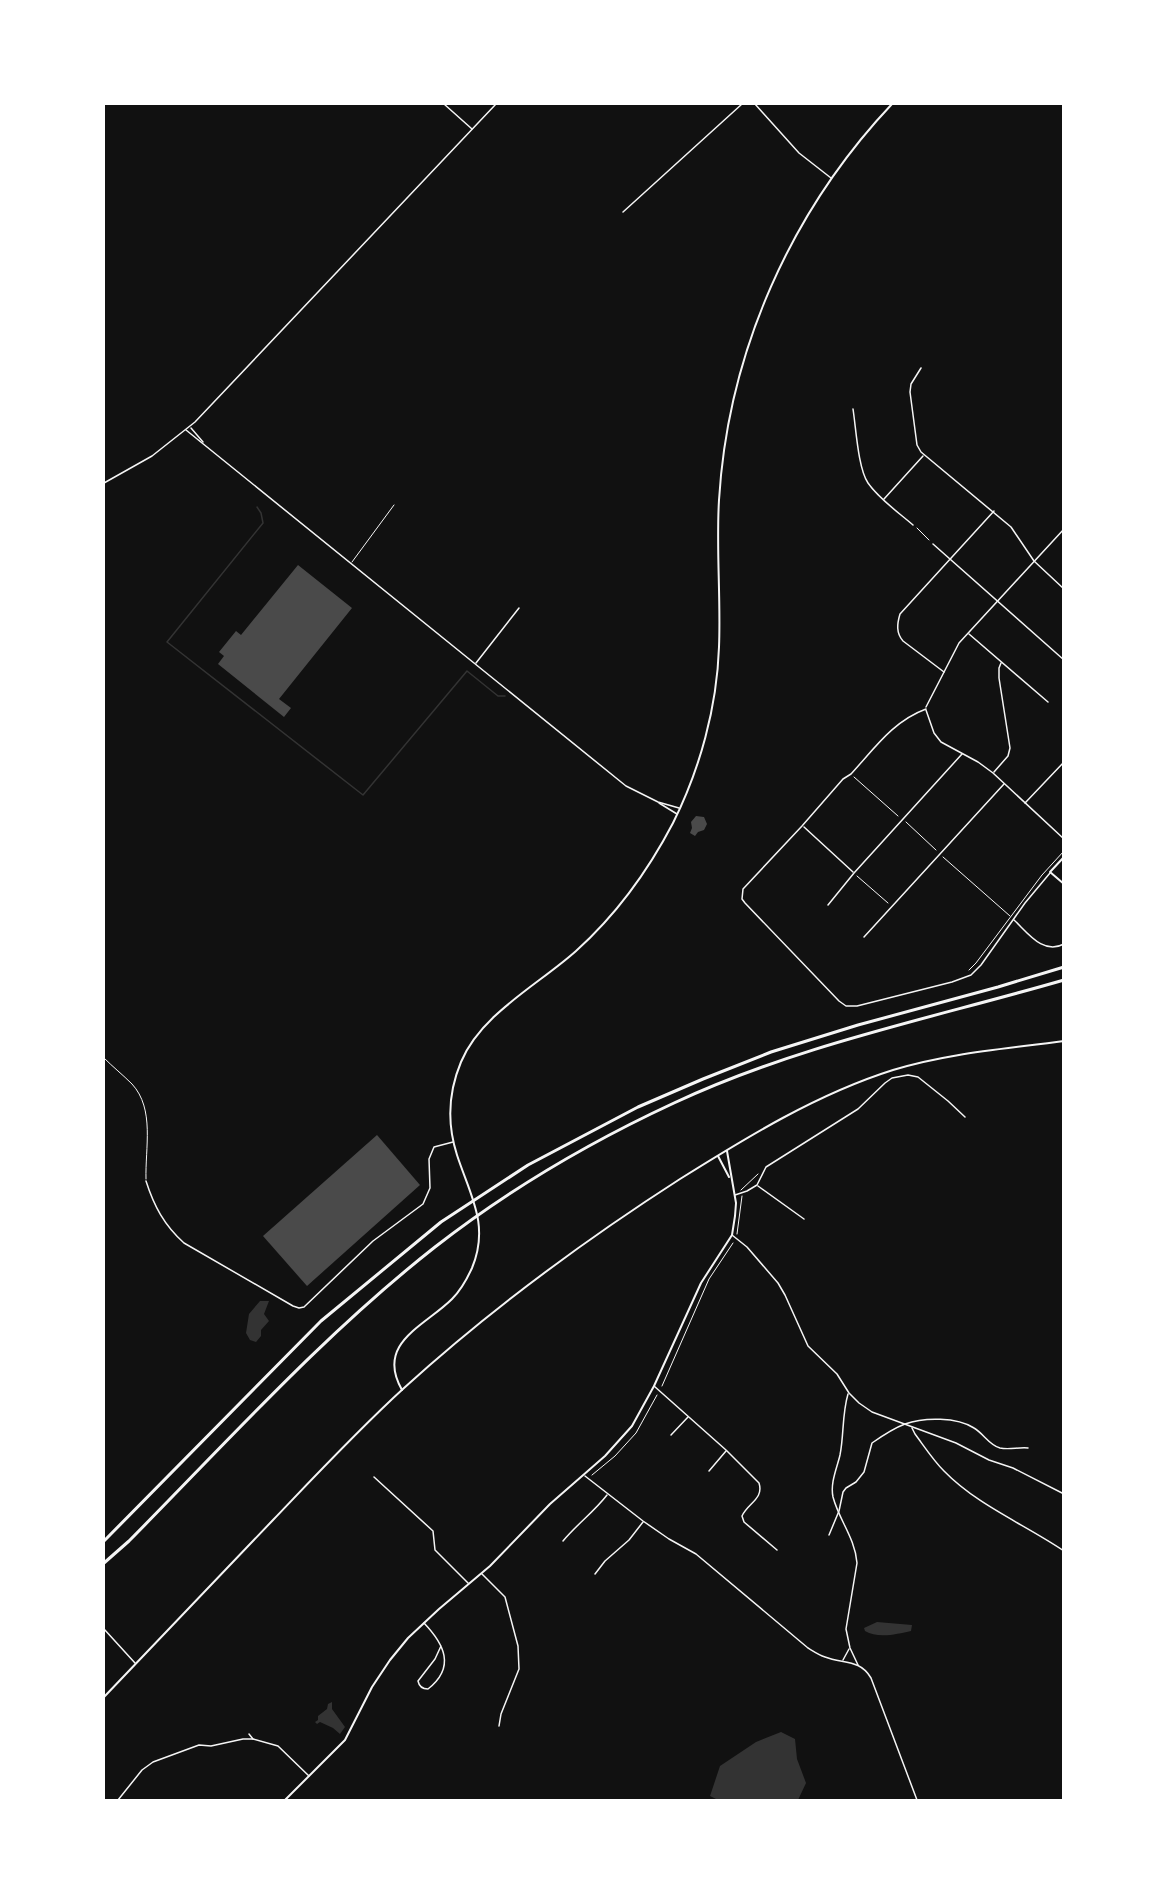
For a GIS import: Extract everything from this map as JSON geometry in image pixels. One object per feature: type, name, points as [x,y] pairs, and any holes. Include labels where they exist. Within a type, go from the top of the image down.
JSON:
[{"type":"highway","points":[[104,1541],[321,1321],[441,1222],[528,1165],[638,1107],[771,1052],[1064,967]]},
{"type":"highway","points":[[104,1563],[129,1541],[327,1340],[370,1301],[446,1239],[511,1194],[598,1142],[665,1107],[742,1074],[812,1050],[1064,980]]},
{"type":"main road","points":[[402,1390],[394,1370],[398,1350],[411,1332],[453,1298],[462,1287],[476,1258],[479,1230],[477,1208],[453,1142],[450,1117],[452,1091],[462,1058],[471,1042],[492,1019],[558,968],[597,931],[648,866],[680,808],[703,745],[716,683],[719,651],[719,499],[724,453],[734,399],[753,331],[777,271],[804,220],[860,139],[892,104]]},
{"type":"main road","points":[[1064,857],[1050,872],[1064,884]]},
{"type":"main road","points":[[104,1697],[319,1472],[402,1390],[482,1320],[549,1268],[618,1219],[718,1156],[782,1119],[837,1092],[894,1070],[950,1056],[1064,1041]]},
{"type":"main road","points":[[287,1800],[345,1740],[381,1672],[423,1623],[481,1574],[550,1504],[612,1449],[632,1426],[654,1386],[701,1283],[732,1235],[735,1216],[734,1195],[727,1151]]},
{"type":"main road","points":[[718,1156],[730,1179]]},
{"type":"street","points":[[444,104],[472,129]]},
{"type":"street","points":[[104,483],[152,456],[190,427],[496,104]]},
{"type":"street","points":[[623,212],[742,104]]},
{"type":"street","points":[[755,104],[800,153],[831,178]]},
{"type":"street","points":[[921,368],[911,384],[910,392],[917,445],[924,455],[1011,527],[1034,561],[1064,589]]},
{"type":"street","points":[[853,409],[864,475],[868,483],[913,525]]},
{"type":"street","points":[[190,427],[205,444]]},
{"type":"street","points":[[186,430],[626,786],[677,814]]},
{"type":"street","points":[[884,500],[924,455]]},
{"type":"street","points":[[945,673],[903,641],[899,636],[897,622],[900,614],[994,512]]},
{"type":"street","points":[[1064,529],[959,643],[926,709],[937,738],[946,746],[978,762],[993,773],[1064,839]]},
{"type":"street","points":[[933,544],[1064,660]]},
{"type":"street","points":[[476,663],[519,608]]},
{"type":"street","points":[[969,633],[1048,702]]},
{"type":"street","points":[[993,773],[1008,756],[1010,748],[999,678],[1001,663]]},
{"type":"street","points":[[926,709],[905,718],[894,726],[851,774],[843,779],[743,890],[741,894],[745,903],[842,1004],[846,1006],[863,1005],[952,982],[970,975],[981,965],[1050,872]]},
{"type":"street","points":[[828,905],[962,754]]},
{"type":"street","points":[[1025,804],[1064,762]]},
{"type":"street","points":[[864,937],[1004,784]]},
{"type":"street","points":[[658,802],[680,808]]},
{"type":"street","points":[[802,826],[854,873]]},
{"type":"street","points":[[1014,919],[1040,945],[1051,948],[1064,944]]},
{"type":"street","points":[[734,1195],[757,1185],[766,1167],[858,1109],[892,1078],[908,1075],[918,1077],[965,1117]]},
{"type":"street","points":[[146,1181],[157,1211],[172,1233],[184,1243],[299,1308],[308,1305],[373,1241],[423,1204],[430,1188],[428,1164],[430,1153],[434,1147],[453,1142]]},
{"type":"street","points":[[757,1185],[804,1219]]},
{"type":"street","points":[[732,1235],[747,1247],[778,1283],[808,1346],[837,1374],[849,1393],[859,1403],[872,1412],[956,1443],[989,1460],[1013,1468],[1064,1494]]},
{"type":"street","points":[[654,1386],[726,1450],[759,1483],[761,1488],[757,1499],[744,1511],[742,1516],[744,1522],[777,1550]]},
{"type":"street","points":[[849,1393],[845,1404],[840,1456],[832,1494],[850,1533],[856,1554],[854,1582],[846,1621],[850,1648],[859,1665]]},
{"type":"street","points":[[671,1435],[688,1416]]},
{"type":"street","points":[[829,1535],[846,1488],[856,1482],[864,1472],[872,1443],[903,1424],[950,1420],[975,1428],[991,1444],[999,1448],[1028,1448]]},
{"type":"street","points":[[911,1427],[944,1471],[960,1484],[999,1512],[1064,1551]]},
{"type":"street","points":[[709,1471],[726,1450]]},
{"type":"street","points":[[584,1475],[643,1521],[696,1554],[808,1648],[822,1656],[863,1667],[871,1678],[918,1800]]},
{"type":"street","points":[[374,1477],[433,1531],[435,1550],[469,1583]]},
{"type":"street","points":[[563,1541],[595,1510],[607,1494]]},
{"type":"street","points":[[596,1574],[605,1561],[629,1540],[643,1521]]},
{"type":"street","points":[[481,1574],[505,1597],[518,1646],[519,1669],[501,1714],[499,1726]]},
{"type":"street","points":[[182,1614],[186,1619]]},
{"type":"street","points":[[423,1623],[437,1637],[441,1646],[445,1659],[441,1674],[432,1686],[428,1689],[423,1688],[418,1681],[435,1659],[441,1646]]},
{"type":"street","points":[[104,1629],[136,1663]]},
{"type":"street","points":[[843,1661],[850,1648]]},
{"type":"street","points":[[249,1734],[254,1739]]},
{"type":"street","points":[[118,1800],[142,1770],[153,1762],[199,1745],[211,1746],[243,1739],[254,1739],[278,1746],[310,1776]]},
{"type":"lane","points":[[351,563],[394,505]]},
{"type":"lane","points":[[104,1058],[132,1084],[144,1103],[148,1143],[146,1181]]},
{"type":"path","points":[[913,525],[933,544]]},
{"type":"path","points":[[851,774],[1014,919]]},
{"type":"path","points":[[854,873],[892,907]]},
{"type":"path","points":[[741,1193],[742,1187],[759,1173]]},
{"type":"shaded area","points":[[260,1301],[269,1301],[264,1314],[269,1321],[261,1330],[261,1336],[256,1342],[250,1340],[246,1333],[249,1314]]},
{"type":"shaded area","points":[[877,1622],[912,1625],[911,1631],[876,1635],[865,1631],[864,1628]]},
{"type":"shaded area","points":[[332,1702],[332,1709],[345,1727],[340,1734],[333,1728],[315,1722]]},
{"type":"shaded area","points":[[781,1732],[795,1739],[797,1759],[806,1783],[798,1800],[718,1800],[710,1796],[720,1766],[756,1742]]},
{"type":"building","points":[[298,565],[352,608],[279,699],[291,708],[284,717],[218,664],[224,656],[219,652],[236,631],[241,635]]},
{"type":"building","points":[[696,816],[704,817],[707,824],[704,830],[695,836],[690,833],[691,822]]},
{"type":"building","points":[[377,1135],[420,1185],[307,1286],[263,1236]]},
{"type":"waterway","points":[[257,507],[263,523],[167,642],[363,795],[467,671],[498,696],[505,696]]}]
